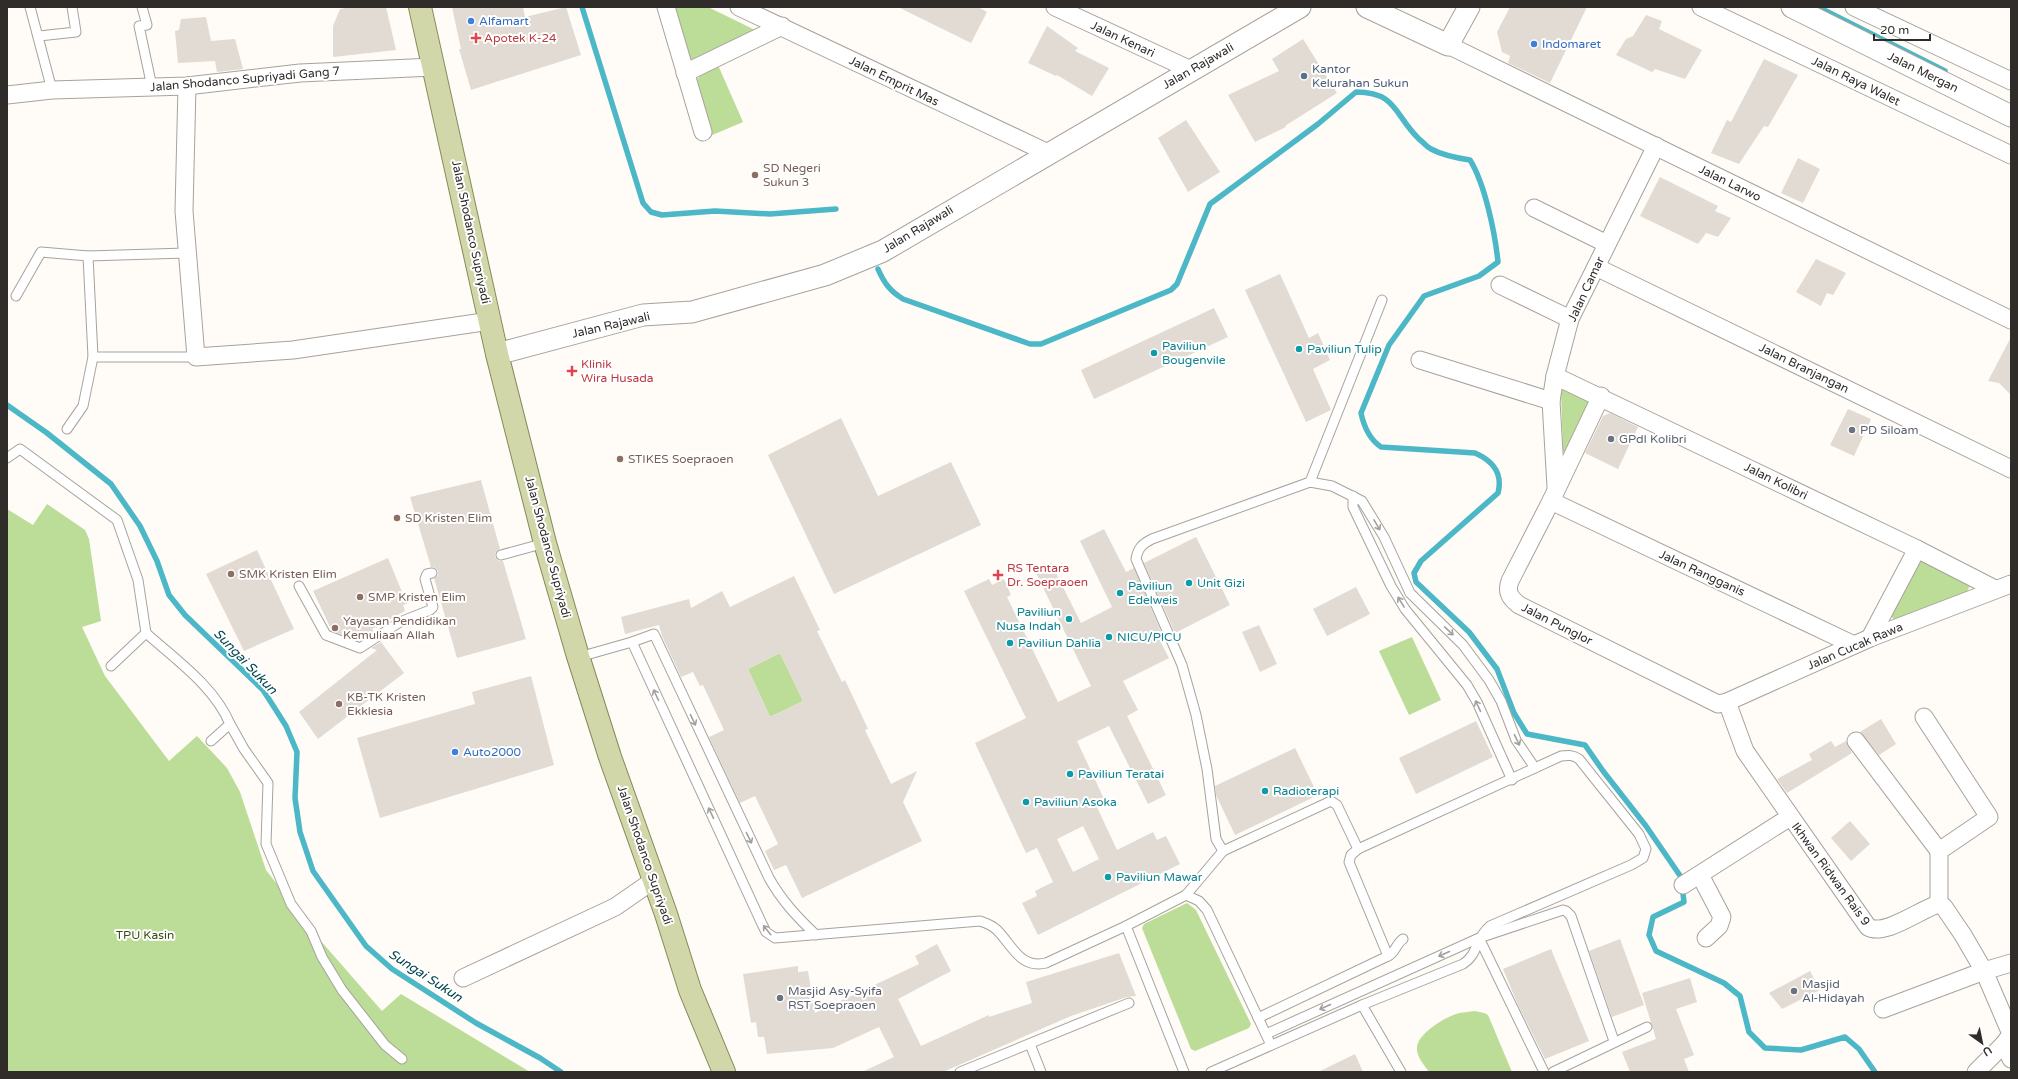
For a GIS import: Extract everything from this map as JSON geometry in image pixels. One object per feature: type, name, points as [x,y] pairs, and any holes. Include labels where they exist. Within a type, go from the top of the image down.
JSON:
[{"type":"main road","name":"Jalan Shodanco Supriyadi","points":[[420,7],[490,321],[545,543],[578,657],[610,757],[654,880],[690,990],[724,1072]]},
{"type":"street","points":[[666,7],[703,132]]},
{"type":"street","name":"Jalan Emprit Mas","points":[[739,7],[1048,153]]},
{"type":"street","name":"Jalan Kenari","points":[[1055,7],[1191,70]]},
{"type":"street","name":"Jalan Rajawali","points":[[498,354],[643,315],[692,312],[825,275],[883,251],[1048,153],[1300,7]]},
{"type":"street","points":[[1367,7],[1448,45],[1469,7]]},
{"type":"street","name":"Jalan Raya Walet","points":[[1702,7],[2011,155]]},
{"type":"street","name":"Jalan Mergan","points":[[1792,7],[2011,116]]},
{"type":"street","points":[[1854,7],[2011,81]]},
{"type":"street","points":[[685,73],[782,26]]},
{"type":"street","name":"Jalan Larwo","points":[[1448,45],[2011,320]]},
{"type":"street","name":"Jalan Shodanco Supriyadi Gang 7","points":[[7,95],[52,90],[187,86],[300,73],[434,67]]},
{"type":"street","points":[[187,86],[184,211],[186,253],[196,357],[293,350],[490,321]]},
{"type":"street","name":"Jalan Camar","points":[[1553,496],[1551,401],[1555,376],[1570,319],[1656,146]]},
{"type":"street","points":[[1534,208],[1607,244]]},
{"type":"street","name":"Jalan Branjangan","points":[[1596,267],[2011,469]]},
{"type":"street","points":[[1500,285],[1570,319]]},
{"type":"street","points":[[1420,360],[1551,401]]},
{"type":"street","name":"Jalan Kolibri","points":[[1555,376],[1601,396],[1917,549],[1995,589]]},
{"type":"street","points":[[1553,496],[1601,396]]},
{"type":"street","name":"Jalan Rangganis","points":[[1553,496],[1854,645]]},
{"type":"street","name":"Jalan Punglor","points":[[1553,496],[1510,581],[1508,588],[1512,600],[1519,605],[1718,704],[1727,702]]},
{"type":"street","points":[[1870,638],[1917,549]]},
{"type":"street","name":"Jalan Cucak Rawa","points":[[1727,702],[1870,638],[2011,584]]},
{"type":"street","name":"Ikhwan Ridwan Rais 9","points":[[1727,702],[1745,751],[1865,923],[1871,929],[1879,929],[1911,918],[1939,904]]},
{"type":"street","points":[[1924,717],[1989,817],[1939,851]]},
{"type":"street","points":[[1856,742],[1939,851],[1939,904],[1944,907],[1963,935],[1984,971],[2011,1034],[2008,1052],[1976,1072]]},
{"type":"street","points":[[1683,885],[1790,817]]},
{"type":"street","points":[[1700,875],[1722,917],[1719,926],[1706,938]]},
{"type":"street","points":[[463,978],[615,907],[654,880]]},
{"type":"street","points":[[1883,1009],[2011,962]]},
{"type":"lane","points":[[30,7],[39,36],[52,90]]},
{"type":"lane","points":[[39,36],[76,32],[72,7]]},
{"type":"lane","points":[[142,7],[147,25],[139,26],[152,87]]},
{"type":"lane","points":[[16,296],[41,252],[88,256],[186,253]]},
{"type":"lane","points":[[67,429],[83,406],[93,357],[88,256]]},
{"type":"lane","points":[[1310,482],[1382,300]]},
{"type":"lane","points":[[93,357],[196,357]]},
{"type":"lane","points":[[7,458],[20,449],[117,520],[138,580],[146,633],[211,692],[224,711],[244,749],[268,783],[266,844],[291,904],[311,932],[322,957],[342,990],[385,1045],[402,1059]]},
{"type":"lane","points":[[1223,851],[1216,839],[1207,769],[1196,715],[1182,665],[1136,559],[1138,550],[1143,544],[1152,539],[1310,482],[1332,486],[1362,501],[1384,537],[1410,593],[1463,645],[1490,680],[1501,701],[1516,740],[1535,768]]},
{"type":"lane","points":[[1353,496],[1353,507],[1391,586],[1405,609],[1467,685],[1477,702],[1512,780]]},
{"type":"lane","points":[[501,555],[545,543]]},
{"type":"lane","points":[[298,586],[326,636],[360,648],[400,622],[430,610],[433,607],[425,578],[427,574],[432,573]]},
{"type":"lane","points":[[111,666],[146,633]]},
{"type":"lane","points":[[578,657],[632,642],[654,634],[778,895],[794,915],[816,935]]},
{"type":"lane","points":[[632,642],[766,932],[775,938],[980,921],[997,929],[1020,958],[1038,965],[1046,963],[1126,926],[1186,895],[1223,851],[1331,801],[1338,805],[1358,849]]},
{"type":"lane","points":[[210,741],[230,724]]},
{"type":"lane","points":[[1211,1072],[1362,1005],[1468,961],[1474,953],[1479,938],[1490,926],[1631,865],[1643,858],[1646,849],[1639,834],[1580,759],[1574,755],[1561,756],[1512,780],[1358,849],[1351,855],[1349,862],[1388,956]]},
{"type":"lane","points":[[1186,895],[1204,905],[1271,1045]]},
{"type":"lane","points":[[1266,1034],[1479,938],[1566,911],[1571,916],[1614,1042]]},
{"type":"lane","points":[[1126,926],[1184,1072]]},
{"type":"lane","points":[[1479,938],[1544,1072]]},
{"type":"lane","points":[[1258,1018],[1392,954],[1399,942],[1403,939]]},
{"type":"lane","points":[[960,1072],[1129,1003]]},
{"type":"lane","points":[[1362,1005],[1401,1072]]},
{"type":"lane","points":[[1553,1072],[1647,1027]]},
{"type":"lane","points":[[1030,1044],[1041,1072]]},
{"type":"green space","points":[[671,7],[708,7],[755,30],[693,61],[689,60]]},
{"type":"green space","points":[[718,65],[743,122],[710,136],[696,81],[702,72]]},
{"type":"green space","points":[[1563,386],[1590,399],[1565,452],[1563,451],[1561,392]]},
{"type":"green space","name":"TPU Kasin","points":[[47,504],[85,530],[89,539],[101,621],[82,627],[105,676],[169,761],[197,736],[227,768],[240,792],[266,870],[320,940],[382,1011],[401,994],[530,1072],[7,1072],[7,509],[33,525]]},
{"type":"green space","points":[[1922,561],[1970,585],[1967,592],[1894,620],[1890,614],[1919,562]]},
{"type":"green space","points":[[1412,637],[1441,700],[1409,715],[1379,651]]},
{"type":"green space","points":[[780,653],[803,701],[770,717],[748,669]]},
{"type":"green space","points":[[1187,903],[1196,910],[1251,1024],[1249,1028],[1195,1051],[1191,1049],[1142,928],[1144,924]]},
{"type":"green space","points":[[1475,1011],[1488,1015],[1512,1072],[1429,1072],[1417,1053],[1418,1044],[1425,1033],[1438,1023],[1451,1016],[1458,1013]]},
{"type":"building","points":[[351,7],[386,7],[396,50],[333,57],[333,26],[340,9]]},
{"type":"building","points":[[452,7],[523,7],[525,17],[566,7],[581,55],[471,90],[459,49],[461,49]]},
{"type":"building","points":[[898,7],[978,7],[987,12],[971,43]]},
{"type":"building","name":"Indomaret","points":[[1510,7],[1587,7],[1550,83],[1508,63],[1510,56],[1502,52],[1497,32]]},
{"type":"building","points":[[1646,15],[1662,21],[1659,29],[1702,50],[1685,79],[1655,69],[1652,72],[1616,55],[1626,39],[1633,36]]},
{"type":"building","points":[[206,17],[211,41],[235,39],[243,69],[217,72],[215,61],[178,63],[175,31],[179,30],[181,19]]},
{"type":"building","points":[[1047,26],[1078,48],[1075,51],[1109,68],[1092,96],[1057,75],[1056,76],[1028,63]]},
{"type":"building","points":[[1303,39],[1337,93],[1285,126],[1286,127],[1255,142],[1228,95],[1279,71],[1272,59]]},
{"type":"building","points":[[1764,59],[1798,75],[1768,127],[1764,126],[1739,164],[1711,153],[1727,120],[1731,122]]},
{"type":"building","points":[[1186,120],[1220,172],[1188,192],[1158,138]]},
{"type":"building","points":[[1798,158],[1820,169],[1803,203],[1781,193]]},
{"type":"building","points":[[1660,177],[1718,206],[1715,211],[1731,218],[1718,237],[1706,233],[1698,244],[1640,216]]},
{"type":"building","points":[[1816,259],[1846,273],[1833,295],[1827,293],[1821,306],[1796,292]]},
{"type":"building","name":"Paviliun Tulip","points":[[1280,274],[1309,338],[1318,333],[1330,360],[1313,369],[1331,410],[1306,422],[1245,290]]},
{"type":"building","name":"Paviliun Bougenvile","points":[[1214,308],[1228,337],[1094,399],[1081,370]]},
{"type":"building","points":[[2011,337],[2011,395],[1999,383],[1988,381]]},
{"type":"building","name":"PD Siloam","points":[[1848,409],[1871,419],[1854,456],[1830,445]]},
{"type":"building","name":"GPdI Kolibri","points":[[1610,413],[1638,427],[1618,469],[1585,453],[1603,416]]},
{"type":"building","points":[[841,418],[878,496],[951,462],[981,525],[834,594],[768,455]]},
{"type":"building","points":[[481,480],[500,549],[495,553],[495,557],[499,561],[503,561],[526,639],[457,658],[434,578],[438,575],[438,571],[434,567],[431,567],[410,497]]},
{"type":"building","points":[[1104,529],[1126,572],[1134,568],[1164,639],[1160,641],[1169,658],[1123,681],[1138,710],[1127,716],[1166,795],[1148,804],[1109,726],[1077,741],[1105,801],[1096,805],[1117,850],[1153,832],[1157,840],[1166,836],[1180,864],[1038,935],[1022,903],[1037,896],[1035,891],[1053,882],[1037,848],[1026,853],[975,743],[1026,718],[964,591],[989,579],[992,585],[1004,579],[1011,595],[1007,597],[1058,702],[1091,686],[1035,571],[1051,563],[1081,623],[1112,607],[1080,541]],"holes":[[[1083,826],[1099,859],[1073,872],[1057,839]]]},
{"type":"building","name":"Unit Gizi","points":[[1196,537],[1230,605],[1175,633],[1144,563]]},
{"type":"building","points":[[257,550],[294,629],[244,651],[206,574]]},
{"type":"building","name":"SMP Kristen Elim","points":[[388,558],[407,604],[403,605],[405,611],[372,629],[374,632],[359,641],[332,631],[313,591]]},
{"type":"building","points":[[794,576],[820,630],[817,631],[842,682],[845,680],[868,729],[865,730],[891,784],[917,771],[903,802],[922,841],[802,898],[786,865],[774,870],[765,851],[778,844],[755,796],[740,803],[709,737],[724,730],[703,685],[700,686],[693,672],[681,677],[662,636],[659,625],[625,634],[621,617],[689,599],[691,608],[722,591],[730,607]],"holes":[[[780,653],[803,701],[770,717],[748,669]]]},
{"type":"building","points":[[1356,587],[1370,614],[1327,636],[1313,609]]},
{"type":"building","points":[[1259,625],[1277,664],[1260,672],[1242,632]]},
{"type":"building","points":[[381,642],[404,673],[318,739],[299,712],[377,650],[371,648]]},
{"type":"building","name":"Auto2000","points":[[531,676],[554,765],[380,818],[357,738],[475,704],[472,692]]},
{"type":"building","points":[[1881,719],[1896,744],[1879,755],[1860,732]]},
{"type":"building","points":[[1476,721],[1493,757],[1416,794],[1399,758]]},
{"type":"building","points":[[1831,741],[1835,747],[1846,741],[1852,753],[1787,793],[1777,779],[1812,760],[1809,754]]},
{"type":"building","name":"Radioterapi","points":[[1295,748],[1318,795],[1235,835],[1216,795],[1215,786]]},
{"type":"building","points":[[1850,821],[1870,844],[1851,861],[1831,838]]},
{"type":"building","points":[[1620,939],[1644,1005],[1612,1017],[1589,951]]},
{"type":"building","points":[[937,944],[951,971],[898,999],[921,1046],[989,1015],[989,1017],[1032,1003],[1026,982],[1119,953],[1136,996],[1127,997],[1071,1016],[943,1072],[862,1072],[894,1057],[879,1027],[833,1048],[767,1054],[764,1037],[758,1037],[756,1022],[751,1023],[743,974],[798,966],[798,972],[808,971],[815,1013],[919,964],[915,956]]},
{"type":"building","points":[[1551,949],[1589,1041],[1545,1059],[1518,1005],[1503,969]]},
{"type":"building","name":"Masjid Al-Hidayah","points":[[1810,971],[1820,990],[1782,1009],[1769,993]]},
{"type":"building","points":[[1690,978],[1697,1002],[1676,1009],[1694,1055],[1684,1059],[1689,1072],[1630,1072],[1622,1052],[1656,1039],[1642,993]]},
{"type":"building","points":[[1355,1054],[1363,1072],[1318,1072]]},
{"type":"waterway","points":[[582,7],[643,203],[651,212],[662,215],[715,211],[770,214],[836,209]]},
{"type":"waterway","points":[[1818,7],[1945,71]]},
{"type":"waterway","points":[[878,269],[888,286],[894,293],[903,299],[1030,344],[1041,344],[1171,290],[1177,284],[1210,204],[1318,124],[1356,92],[1380,96],[1394,106],[1419,139],[1435,151],[1445,155],[1470,160],[1485,195],[1498,262],[1479,276],[1424,296],[1389,345],[1361,413],[1368,432],[1373,440],[1381,447],[1475,453],[1492,464],[1498,474],[1498,493],[1421,561],[1414,573],[1416,582],[1469,632],[1497,669],[1514,713],[1527,734],[1585,745],[1603,771],[1646,826],[1681,877],[1684,902],[1653,917],[1649,935],[1656,951],[1724,983],[1740,996],[1749,1032],[1765,1048],[1801,1050],[1845,1037],[1859,1049],[1875,1072]]},
{"type":"waterway","name":"Sungai Sukun","points":[[7,405],[47,433],[111,484],[140,526],[157,561],[169,595],[185,615],[263,690],[286,726],[297,752],[295,798],[300,832],[313,871],[366,946],[392,969],[476,1023],[540,1058],[561,1072]]},
{"type":"place","name":"Alfamart","points":[[471,21]]},
{"type":"place","name":"Apotek K-24","points":[[476,38]]},
{"type":"place","name":"Indomaret","points":[[1534,44]]},
{"type":"place","name":"Kantor Kelurahan Sukun","points":[[1304,76]]},
{"type":"place","name":"SD Negeri Sukun 3","points":[[755,175]]},
{"type":"place","name":"Paviliun Tulip","points":[[1299,349]]},
{"type":"place","name":"Paviliun Bougenvile","points":[[1154,353]]},
{"type":"place","name":"Klinik Wira Husada","points":[[572,371]]},
{"type":"place","name":"PD Siloam","points":[[1852,430]]},
{"type":"place","name":"GPdI Kolibri","points":[[1611,439]]},
{"type":"place","name":"STIKES Soepraoen","points":[[620,459]]},
{"type":"place","name":"SD Kristen Elim","points":[[397,518]]},
{"type":"place","name":"SMK Kristen Elim","points":[[231,574]]},
{"type":"place","name":"RS Tentara Dr. Soepraoen","points":[[998,575]]},
{"type":"place","name":"Unit Gizi","points":[[1189,583]]},
{"type":"place","name":"Paviliun Edelweis","points":[[1120,593]]},
{"type":"place","name":"SMP Kristen Elim","points":[[360,597]]},
{"type":"place","name":"Paviliun Nusa Indah","points":[[1069,619]]},
{"type":"place","name":"Yayasan Pendidikan Kemuliaan Allah","points":[[335,628]]},
{"type":"place","name":"NICU/PICU","points":[[1109,637]]},
{"type":"place","name":"Paviliun Dahlia","points":[[1010,643]]},
{"type":"place","name":"KB-TK Kristen Ekklesia","points":[[339,704]]},
{"type":"place","name":"Auto2000","points":[[455,752]]},
{"type":"place","name":"Paviliun Teratai","points":[[1070,774]]},
{"type":"place","name":"Radioterapi","points":[[1265,791]]},
{"type":"place","name":"Paviliun Asoka","points":[[1026,802]]},
{"type":"place","name":"Paviliun Mawar","points":[[1108,877]]},
{"type":"place","name":"Masjid Al-Hidayah","points":[[1794,991]]},
{"type":"place","name":"Masjid Asy-Syifa RST Soepraoen","points":[[780,998]]}]
